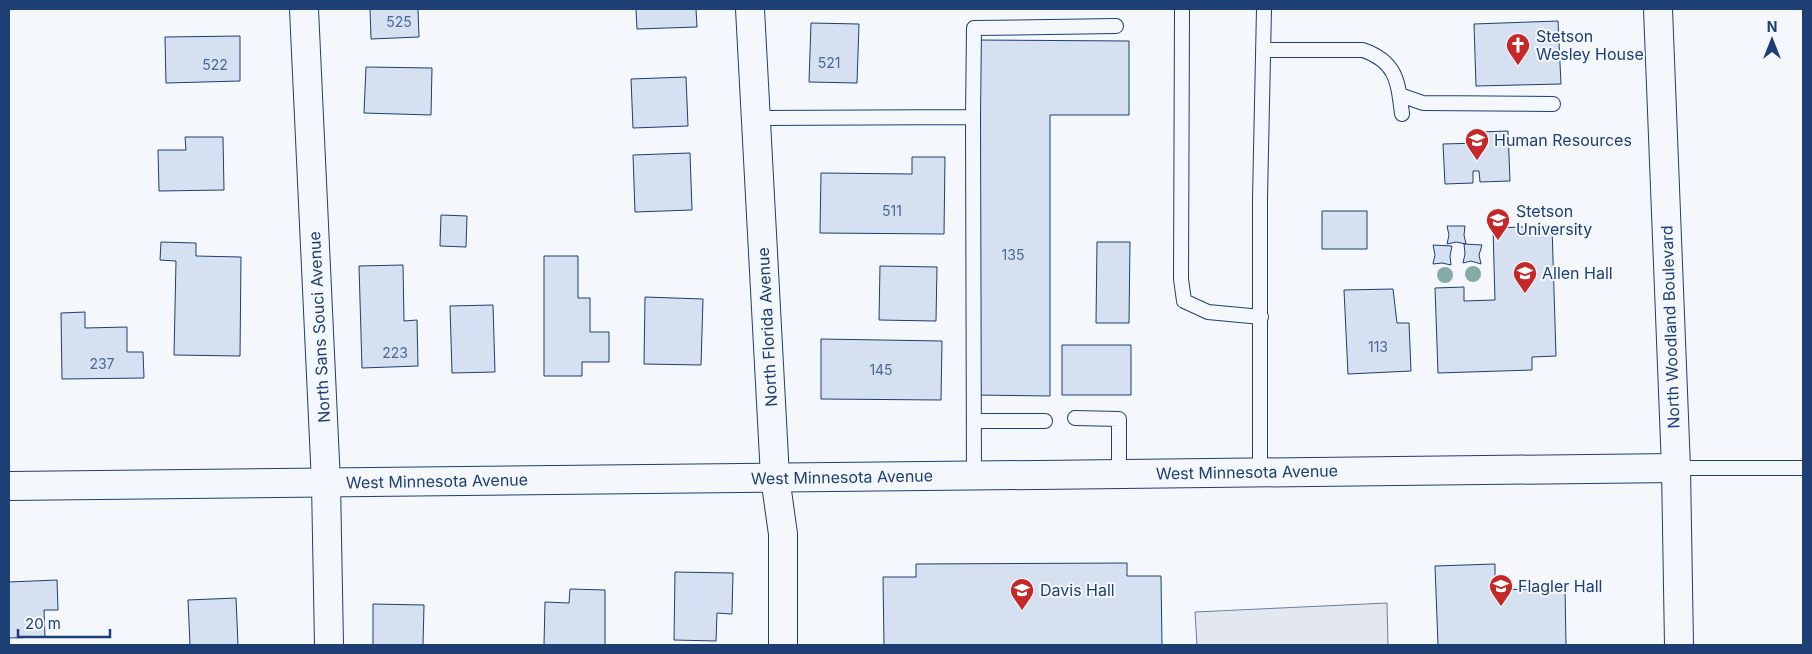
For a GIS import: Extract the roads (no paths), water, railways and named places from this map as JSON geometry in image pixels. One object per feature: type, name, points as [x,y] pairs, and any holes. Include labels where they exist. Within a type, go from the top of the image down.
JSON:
[{"type":"street","name":"North Sans Souci Avenue","points":[[304,9],[326,483],[329,645]]},
{"type":"street","name":"North Florida Avenue","points":[[750,9],[774,478],[783,534],[783,645]]},
{"type":"street","name":"North Woodland Boulevard","points":[[1658,9],[1676,468],[1679,645]]},
{"type":"street","name":"West Minnesota Avenue","points":[[9,486],[1676,468]]},
{"type":"lane","points":[[1182,9],[1181,279],[1184,301],[1208,312],[1261,317]]},
{"type":"lane","points":[[1260,472],[1260,198],[1264,9]]},
{"type":"lane","points":[[974,476],[974,28],[1116,26]]},
{"type":"lane","points":[[1263,50],[1363,50],[1377,55],[1397,76],[1402,114]]},
{"type":"lane","points":[[1400,95],[1423,103],[1553,104]]},
{"type":"lane","points":[[756,118],[973,117]]},
{"type":"lane","points":[[1074,418],[1119,419],[1119,474]]},
{"type":"lane","points":[[974,421],[1045,421]]},
{"type":"lane","points":[[1676,468],[1803,468]]},
{"type":"place","name":"Stetson Wesley House","points":[[1518,66]]},
{"type":"place","name":"Human Resources","points":[[1477,161]]},
{"type":"place","name":"Stetson University","points":[[1498,241]]},
{"type":"place","name":"Allen Hall","points":[[1525,294]]},
{"type":"place","name":"Flagler Hall","points":[[1501,607]]},
{"type":"place","name":"Davis Hall","points":[[1022,611]]}]
